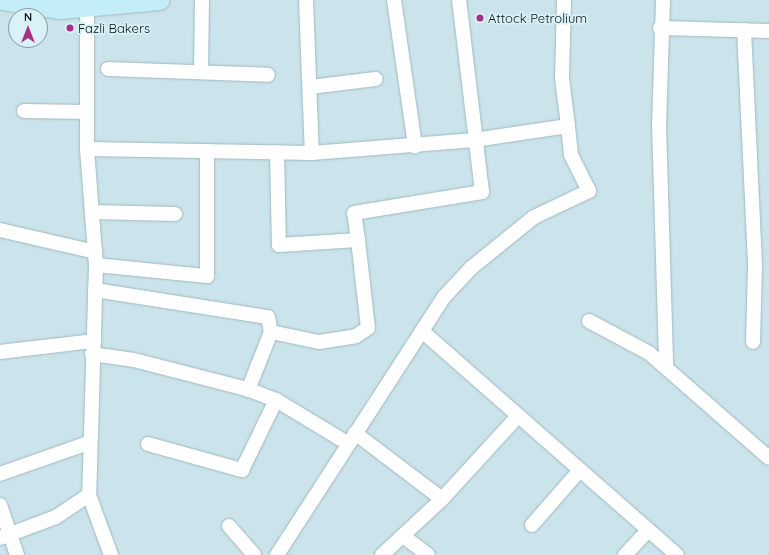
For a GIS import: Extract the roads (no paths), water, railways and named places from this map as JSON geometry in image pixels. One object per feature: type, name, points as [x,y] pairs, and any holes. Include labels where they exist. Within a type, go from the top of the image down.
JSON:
[{"type":"main road","points":[[3,0],[61,9],[118,2],[160,0]]},
{"type":"street","points":[[201,71],[202,0]]},
{"type":"street","points":[[306,0],[312,153]]},
{"type":"street","points":[[394,0],[415,146]]},
{"type":"street","points":[[271,332],[319,342],[366,331],[358,240],[354,213],[482,192],[474,140],[459,0]]},
{"type":"street","points":[[277,555],[444,297],[471,268],[534,217],[589,191],[571,155],[562,78],[564,0]]},
{"type":"street","points":[[663,0],[660,28],[659,124],[666,366]]},
{"type":"street","points":[[87,7],[87,149],[95,258],[93,348],[88,442],[89,495],[111,555]]},
{"type":"street","points":[[660,28],[769,31]]},
{"type":"street","points":[[744,30],[755,266],[753,342]]},
{"type":"street","points":[[108,69],[201,71],[268,75]]},
{"type":"street","points":[[310,87],[376,79]]},
{"type":"street","points":[[24,111],[87,112]]},
{"type":"street","points":[[87,149],[312,153],[415,146],[474,140],[568,126]]},
{"type":"street","points":[[0,230],[95,258],[207,276],[207,151]]},
{"type":"street","points":[[277,152],[279,245],[358,240]]},
{"type":"street","points":[[92,212],[175,214]]},
{"type":"street","points":[[95,290],[268,317],[271,332],[248,390]]},
{"type":"street","points":[[589,321],[631,342],[666,366],[769,458]]},
{"type":"street","points":[[422,331],[677,555]]},
{"type":"street","points":[[0,352],[93,348],[248,390],[276,400],[352,439],[442,499]]},
{"type":"street","points":[[148,444],[242,470],[276,400]]},
{"type":"street","points":[[382,555],[442,499],[518,416]]},
{"type":"street","points":[[0,474],[88,442]]},
{"type":"street","points":[[532,525],[580,470]]},
{"type":"street","points":[[5,536],[56,517],[89,495]]},
{"type":"street","points":[[0,505],[5,536],[17,555]]},
{"type":"street","points":[[229,526],[254,555]]},
{"type":"street","points":[[625,555],[648,530]]},
{"type":"street","points":[[403,536],[428,555]]},
{"type":"place","name":"Attock Petrolium","points":[[480,18]]},
{"type":"place","name":"Fazli Bakers","points":[[70,28]]}]
